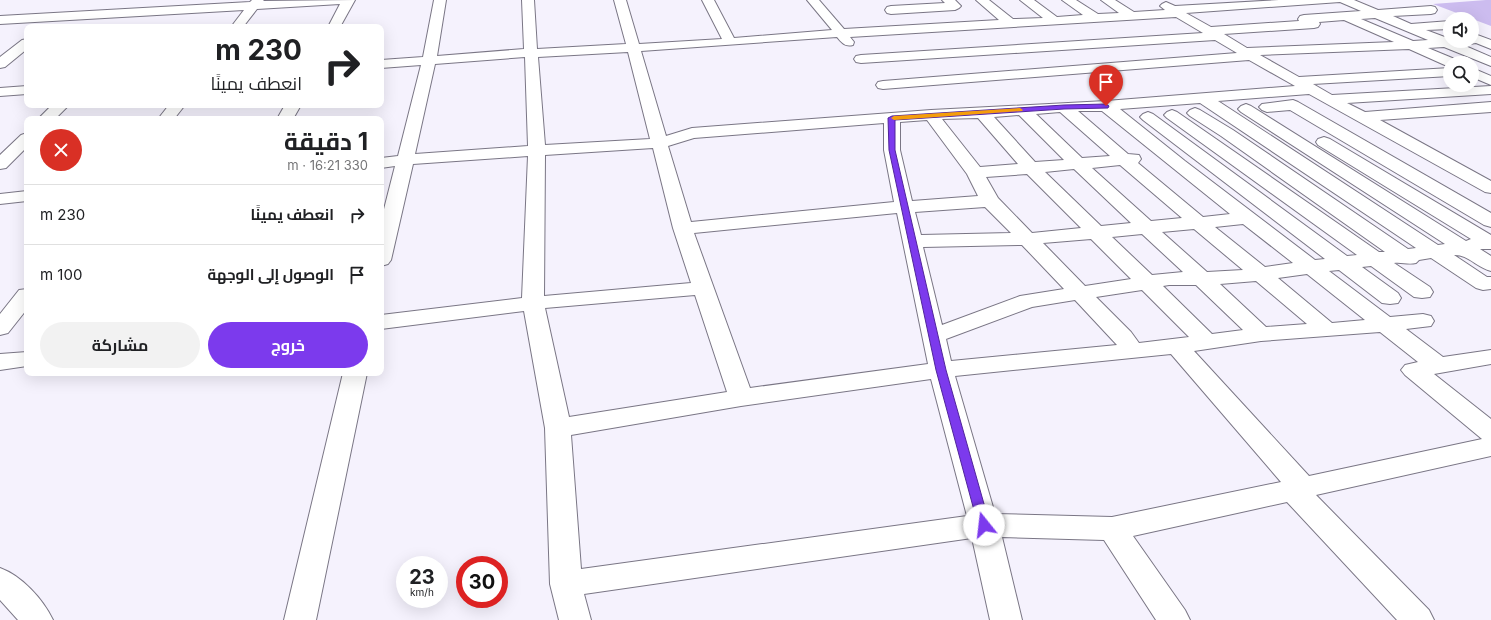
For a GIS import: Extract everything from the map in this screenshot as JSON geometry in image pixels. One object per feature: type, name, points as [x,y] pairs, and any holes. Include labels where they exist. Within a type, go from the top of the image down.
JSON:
[{"type":"street","points":[[145,21],[166,0]]},
{"type":"street","points":[[0,20],[256,3],[348,0],[336,24]]},
{"type":"street","points":[[384,247],[429,60],[440,0]]},
{"type":"street","points":[[528,0],[537,152],[533,303],[558,428],[566,584],[575,620]]},
{"type":"street","points":[[620,0],[683,228],[741,398]]},
{"type":"street","points":[[708,0],[730,42]]},
{"type":"street","points":[[813,0],[842,33],[875,76],[892,110],[892,150],[904,207],[941,370],[984,525],[1006,620]]},
{"type":"street","points":[[982,0],[1010,23]]},
{"type":"street","points":[[1026,0],[1054,20]]},
{"type":"street","points":[[1068,0],[1098,19]]},
{"type":"street","points":[[1087,0],[1113,17]]},
{"type":"street","points":[[1107,0],[1132,16]]},
{"type":"street","points":[[1125,0],[1148,14]]},
{"type":"street","points":[[1226,0],[1236,6]]},
{"type":"street","points":[[1344,0],[1427,35]]},
{"type":"street","points":[[1156,1],[1182,5],[1236,6],[1273,4],[1290,1],[1311,2],[1322,14],[1328,31]]},
{"type":"street","points":[[1290,1],[1358,27],[1430,64]]},
{"type":"street","points":[[239,24],[256,3]]},
{"type":"street","points":[[891,11],[952,3],[969,10]]},
{"type":"street","points":[[861,59],[1215,34],[1361,7],[1396,3],[1427,14],[1443,27]]},
{"type":"street","points":[[1396,3],[1409,12]]},
{"type":"street","points":[[52,24],[77,4]]},
{"type":"street","points":[[1273,4],[1322,14],[1344,16],[1409,12],[1443,17]]},
{"type":"street","points":[[384,64],[1033,21],[1098,19],[1148,14],[1182,5]]},
{"type":"street","points":[[1182,5],[1215,34],[1248,54],[1314,89],[1491,188]]},
{"type":"street","points":[[1057,8],[1072,20]]},
{"type":"street","points":[[891,11],[905,30]]},
{"type":"street","points":[[891,11],[975,15],[987,25]]},
{"type":"street","points":[[1019,11],[1033,21]]},
{"type":"street","points":[[1358,27],[1427,14]]},
{"type":"street","points":[[1344,16],[1358,27],[1376,30],[1410,28],[1443,31]]},
{"type":"street","points":[[1479,29],[1491,33]]},
{"type":"street","points":[[1376,30],[1391,44],[1411,46],[1443,33]]},
{"type":"street","points":[[1305,55],[1331,49],[1364,48],[1391,44],[1443,32]]},
{"type":"street","points":[[1342,37],[1364,48],[1406,75],[1443,86]]},
{"type":"street","points":[[1479,43],[1490,59]]},
{"type":"street","points":[[0,64],[24,45]]},
{"type":"street","points":[[1411,46],[1430,64],[1443,82]]},
{"type":"street","points":[[1364,48],[1430,64],[1443,63]]},
{"type":"street","points":[[1384,76],[1406,75],[1465,48]]},
{"type":"street","points":[[1331,49],[1361,68],[1384,76],[1417,94]]},
{"type":"street","points":[[875,76],[1284,51],[1305,55],[1336,70]]},
{"type":"street","points":[[1479,60],[1490,59]]},
{"type":"street","points":[[1479,66],[1490,59]]},
{"type":"street","points":[[1316,68],[1336,70],[1361,68]]},
{"type":"street","points":[[1298,81],[1336,70]]},
{"type":"street","points":[[1479,76],[1490,85]]},
{"type":"street","points":[[1479,86],[1490,85]]},
{"type":"street","points":[[1332,99],[1417,94],[1443,88]]},
{"type":"street","points":[[384,163],[660,142],[692,133],[892,110],[931,115],[1064,107],[1199,106],[1249,101],[1314,89]]},
{"type":"street","points":[[0,92],[24,90]]},
{"type":"street","points":[[1473,92],[1491,106]]},
{"type":"street","points":[[1249,101],[1278,128],[1491,265]]},
{"type":"street","points":[[1223,111],[1249,101],[1270,107],[1338,150],[1491,242]]},
{"type":"street","points":[[1270,107],[1293,105],[1328,124],[1491,221]]},
{"type":"street","points":[[1106,106],[1173,160],[1439,366]]},
{"type":"street","points":[[1199,106],[1227,133],[1260,157],[1409,258]]},
{"type":"street","points":[[1122,119],[1172,115],[1199,106],[1223,111],[1286,155],[1483,284],[1491,283]]},
{"type":"street","points":[[1147,139],[1328,124],[1491,106]]},
{"type":"street","points":[[1064,107],[1124,160],[1327,330]]},
{"type":"street","points":[[49,116],[58,108]]},
{"type":"street","points":[[168,116],[175,108]]},
{"type":"street","points":[[1023,110],[1078,164],[1261,334]]},
{"type":"street","points":[[982,113],[1031,168],[1207,342]]},
{"type":"street","points":[[931,115],[975,173],[990,201],[1123,337],[1129,345],[1129,351]]},
{"type":"street","points":[[1172,115],[1422,292],[1356,302]]},
{"type":"street","points":[[1148,117],[1390,298]]},
{"type":"street","points":[[0,164],[24,141]]},
{"type":"street","points":[[975,173],[1124,160],[1208,162],[1411,143]]},
{"type":"street","points":[[1218,195],[1462,172]]},
{"type":"street","points":[[0,198],[24,196]]},
{"type":"street","points":[[683,228],[904,207],[990,201]]},
{"type":"street","points":[[912,241],[1028,239],[1146,226],[1199,222],[1254,223],[1293,226],[1491,205]]},
{"type":"street","points":[[934,336],[1028,301],[1169,279],[1232,278],[1311,266],[1376,259],[1409,258],[1491,242]]},
{"type":"street","points":[[384,322],[533,303],[703,288]]},
{"type":"street","points":[[0,328],[24,299]]},
{"type":"street","points":[[558,428],[741,398],[941,370],[1149,350],[1261,334],[1327,330],[1423,321]]},
{"type":"street","points":[[1177,346],[1298,489],[1418,620]]},
{"type":"street","points":[[1491,357],[1413,370],[1491,433]]},
{"type":"street","points":[[0,362],[24,359]]},
{"type":"street","points":[[300,620],[354,376]]},
{"type":"street","points":[[566,584],[984,525],[1112,529],[1491,447]]},
{"type":"street","points":[[1112,529],[1174,620]]},
{"type":"street","points":[[0,581],[18,597],[36,620]]},
{"type":"shaded area","points":[[1491,0],[1491,26],[1479,21],[1479,12],[1454,12],[1433,4]]},
{"type":"slow traffic","points":[[894,118],[1020,110]]},
{"type":"route","points":[[984,525],[941,370],[892,150],[892,118],[1064,107],[1106,106]]}]
